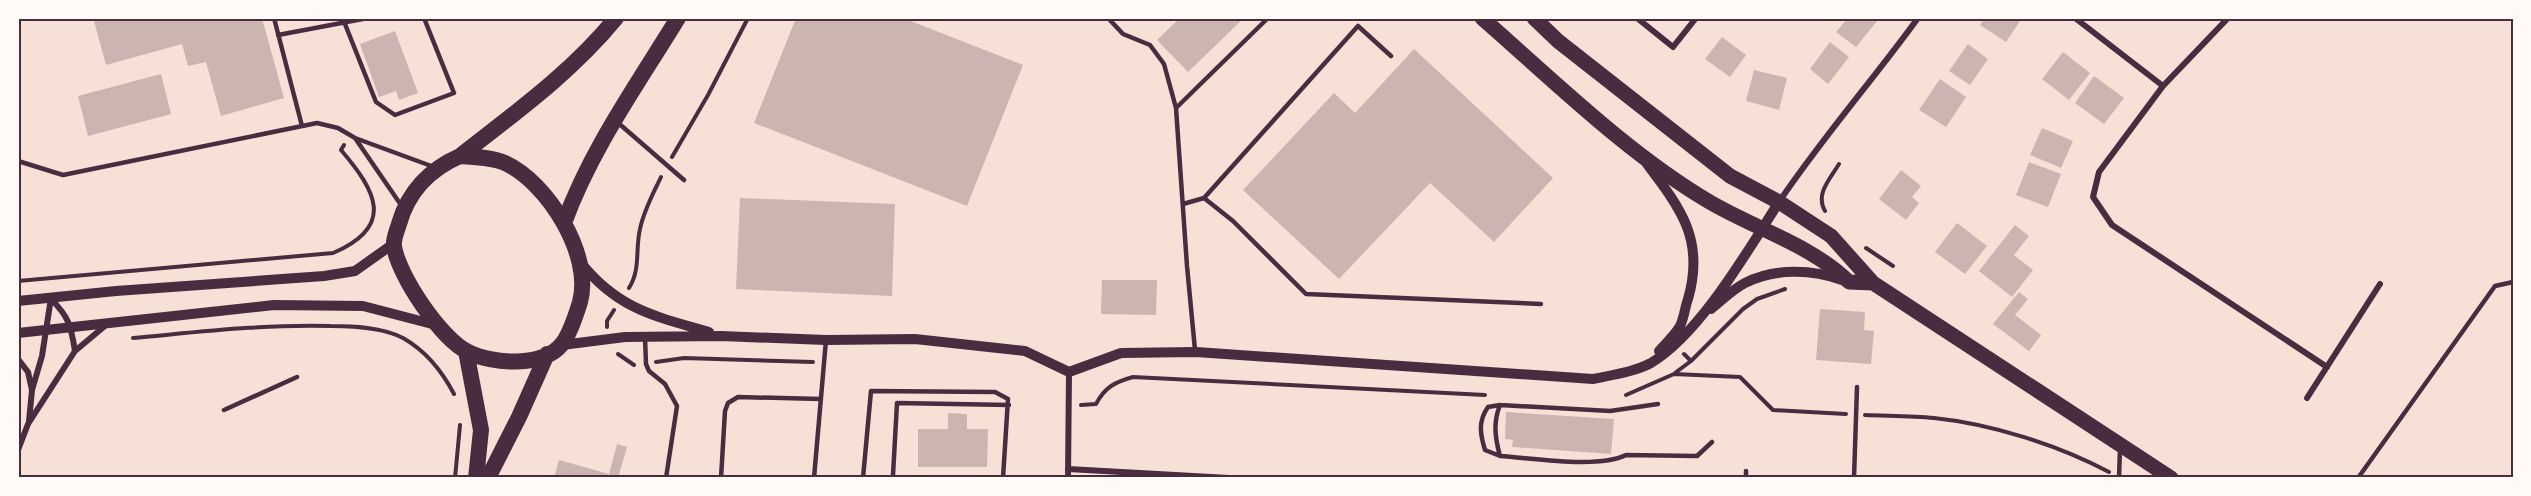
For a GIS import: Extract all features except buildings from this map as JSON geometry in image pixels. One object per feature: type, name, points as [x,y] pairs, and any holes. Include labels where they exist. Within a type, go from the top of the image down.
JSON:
[{"type":"highway","points":[[460,156],[482,157],[504,162],[522,173],[540,189],[564,223],[579,261],[581,300],[562,345],[547,354],[525,361],[505,362],[486,359],[466,351],[439,326],[410,288],[400,270],[393,243],[404,209],[424,180],[436,168],[460,156],[554,81],[596,42],[616,18]]},
{"type":"highway","points":[[564,223],[578,185],[678,18]]},
{"type":"highway","points":[[466,351],[481,430],[476,478]]},
{"type":"highway","points":[[488,478],[547,354]]},
{"type":"main road","points":[[1482,18],[1639,154],[1708,202],[1763,228],[1831,265],[1849,282],[1873,283]]},
{"type":"main road","points":[[1534,18],[1558,41],[1730,176],[1779,202],[1832,236],[1873,283],[2171,478]]},
{"type":"street","points":[[1637,18],[1673,47],[1696,18]]},
{"type":"street","points":[[562,345],[609,339],[721,336],[826,340],[915,339],[1025,351],[1069,372],[1121,353],[1196,352],[1593,379],[1625,372],[1650,363],[1676,344],[1699,319],[1814,151],[1918,18]]},
{"type":"street","points":[[2075,18],[2163,86]]},
{"type":"street","points":[[2228,18],[2163,86],[2099,172],[2093,197],[2112,225],[2327,367]]},
{"type":"street","points":[[1639,154],[1670,194],[1684,219],[1695,251],[1693,282],[1680,326],[1650,363]]},
{"type":"street","points":[[18,301],[116,291],[324,276],[356,271],[393,243]]},
{"type":"street","points":[[579,261],[597,283],[644,313],[721,336]]},
{"type":"street","points":[[1699,319],[1744,283],[1784,271],[1828,275],[1849,282]]},
{"type":"street","points":[[2307,398],[2380,284]]},
{"type":"street","points":[[51,298],[66,314],[75,351]]},
{"type":"street","points":[[28,424],[32,390],[42,356],[51,298]]},
{"type":"street","points":[[18,333],[274,305],[363,306],[399,313],[439,326]]},
{"type":"street","points":[[18,450],[28,424],[75,351],[109,323]]},
{"type":"street","points":[[18,359],[28,372],[32,390]]},
{"type":"street","points":[[1068,478],[1069,372]]},
{"type":"street","points":[[1068,469],[1229,478]]},
{"type":"lane","points":[[274,18],[302,126]]},
{"type":"lane","points":[[278,34],[345,24],[368,18]]},
{"type":"lane","points":[[345,24],[376,102],[395,115],[454,93],[424,18]]},
{"type":"lane","points":[[1108,18],[1123,34],[1150,45],[1164,64],[1176,108],[1196,352]]},
{"type":"lane","points":[[1176,108],[1268,18]]},
{"type":"lane","points":[[1183,204],[1204,198],[1358,26],[1391,56]]},
{"type":"lane","points":[[615,120],[684,180]]},
{"type":"lane","points":[[18,161],[63,175],[317,123],[436,168]]},
{"type":"lane","points":[[353,136],[404,209]]},
{"type":"lane","points":[[1204,198],[1233,221],[1306,294],[1540,304]]},
{"type":"lane","points":[[2358,478],[2495,286],[2513,282]]},
{"type":"lane","points":[[645,338],[646,364],[649,371],[665,384],[677,406],[666,478]]},
{"type":"lane","points":[[814,478],[826,340]]},
{"type":"lane","points":[[224,410],[297,377]]},
{"type":"lane","points":[[1854,478],[1857,387]]},
{"type":"lane","points":[[863,478],[871,391],[995,392],[1008,399],[1003,478]]},
{"type":"lane","points":[[721,478],[725,411],[728,402],[738,397],[821,399]]},
{"type":"lane","points":[[896,478],[893,475],[897,403],[1009,405]]},
{"type":"lane","points":[[1658,404],[1610,411],[1500,405],[1488,407],[1481,416],[1480,435],[1485,450],[1500,456],[1575,461],[1616,460],[1626,455],[1697,456],[1712,442]]},
{"type":"lane","points":[[1500,405],[1495,417],[1500,456]]},
{"type":"lane","points":[[2119,478],[2121,446]]},
{"type":"lane","points":[[1746,471],[1746,478]]},
{"type":"path","points":[[609,339],[607,321],[633,282],[638,264],[639,232],[645,212],[668,164],[708,95],[748,18]]},
{"type":"path","points":[[18,280],[333,253],[362,235],[373,217],[374,206],[367,183],[341,150],[353,136]]},
{"type":"path","points":[[1829,217],[1821,204],[1821,195],[1839,164]]},
{"type":"path","points":[[1859,242],[1893,266]]},
{"type":"path","points":[[1619,398],[1674,374],[1691,361],[1743,309],[1757,299],[1792,287]]},
{"type":"path","points":[[132,338],[283,324],[360,327],[401,337],[427,354],[446,378],[456,396]]},
{"type":"path","points":[[1676,344],[1691,361]]},
{"type":"path","points":[[1674,374],[1740,376],[1773,410],[1934,418],[1988,427],[2083,458],[2110,473]]},
{"type":"path","points":[[1069,406],[1096,404],[1103,391],[1115,382],[1133,376],[1486,396]]},
{"type":"path","points":[[454,478],[460,426],[459,416]]}]
